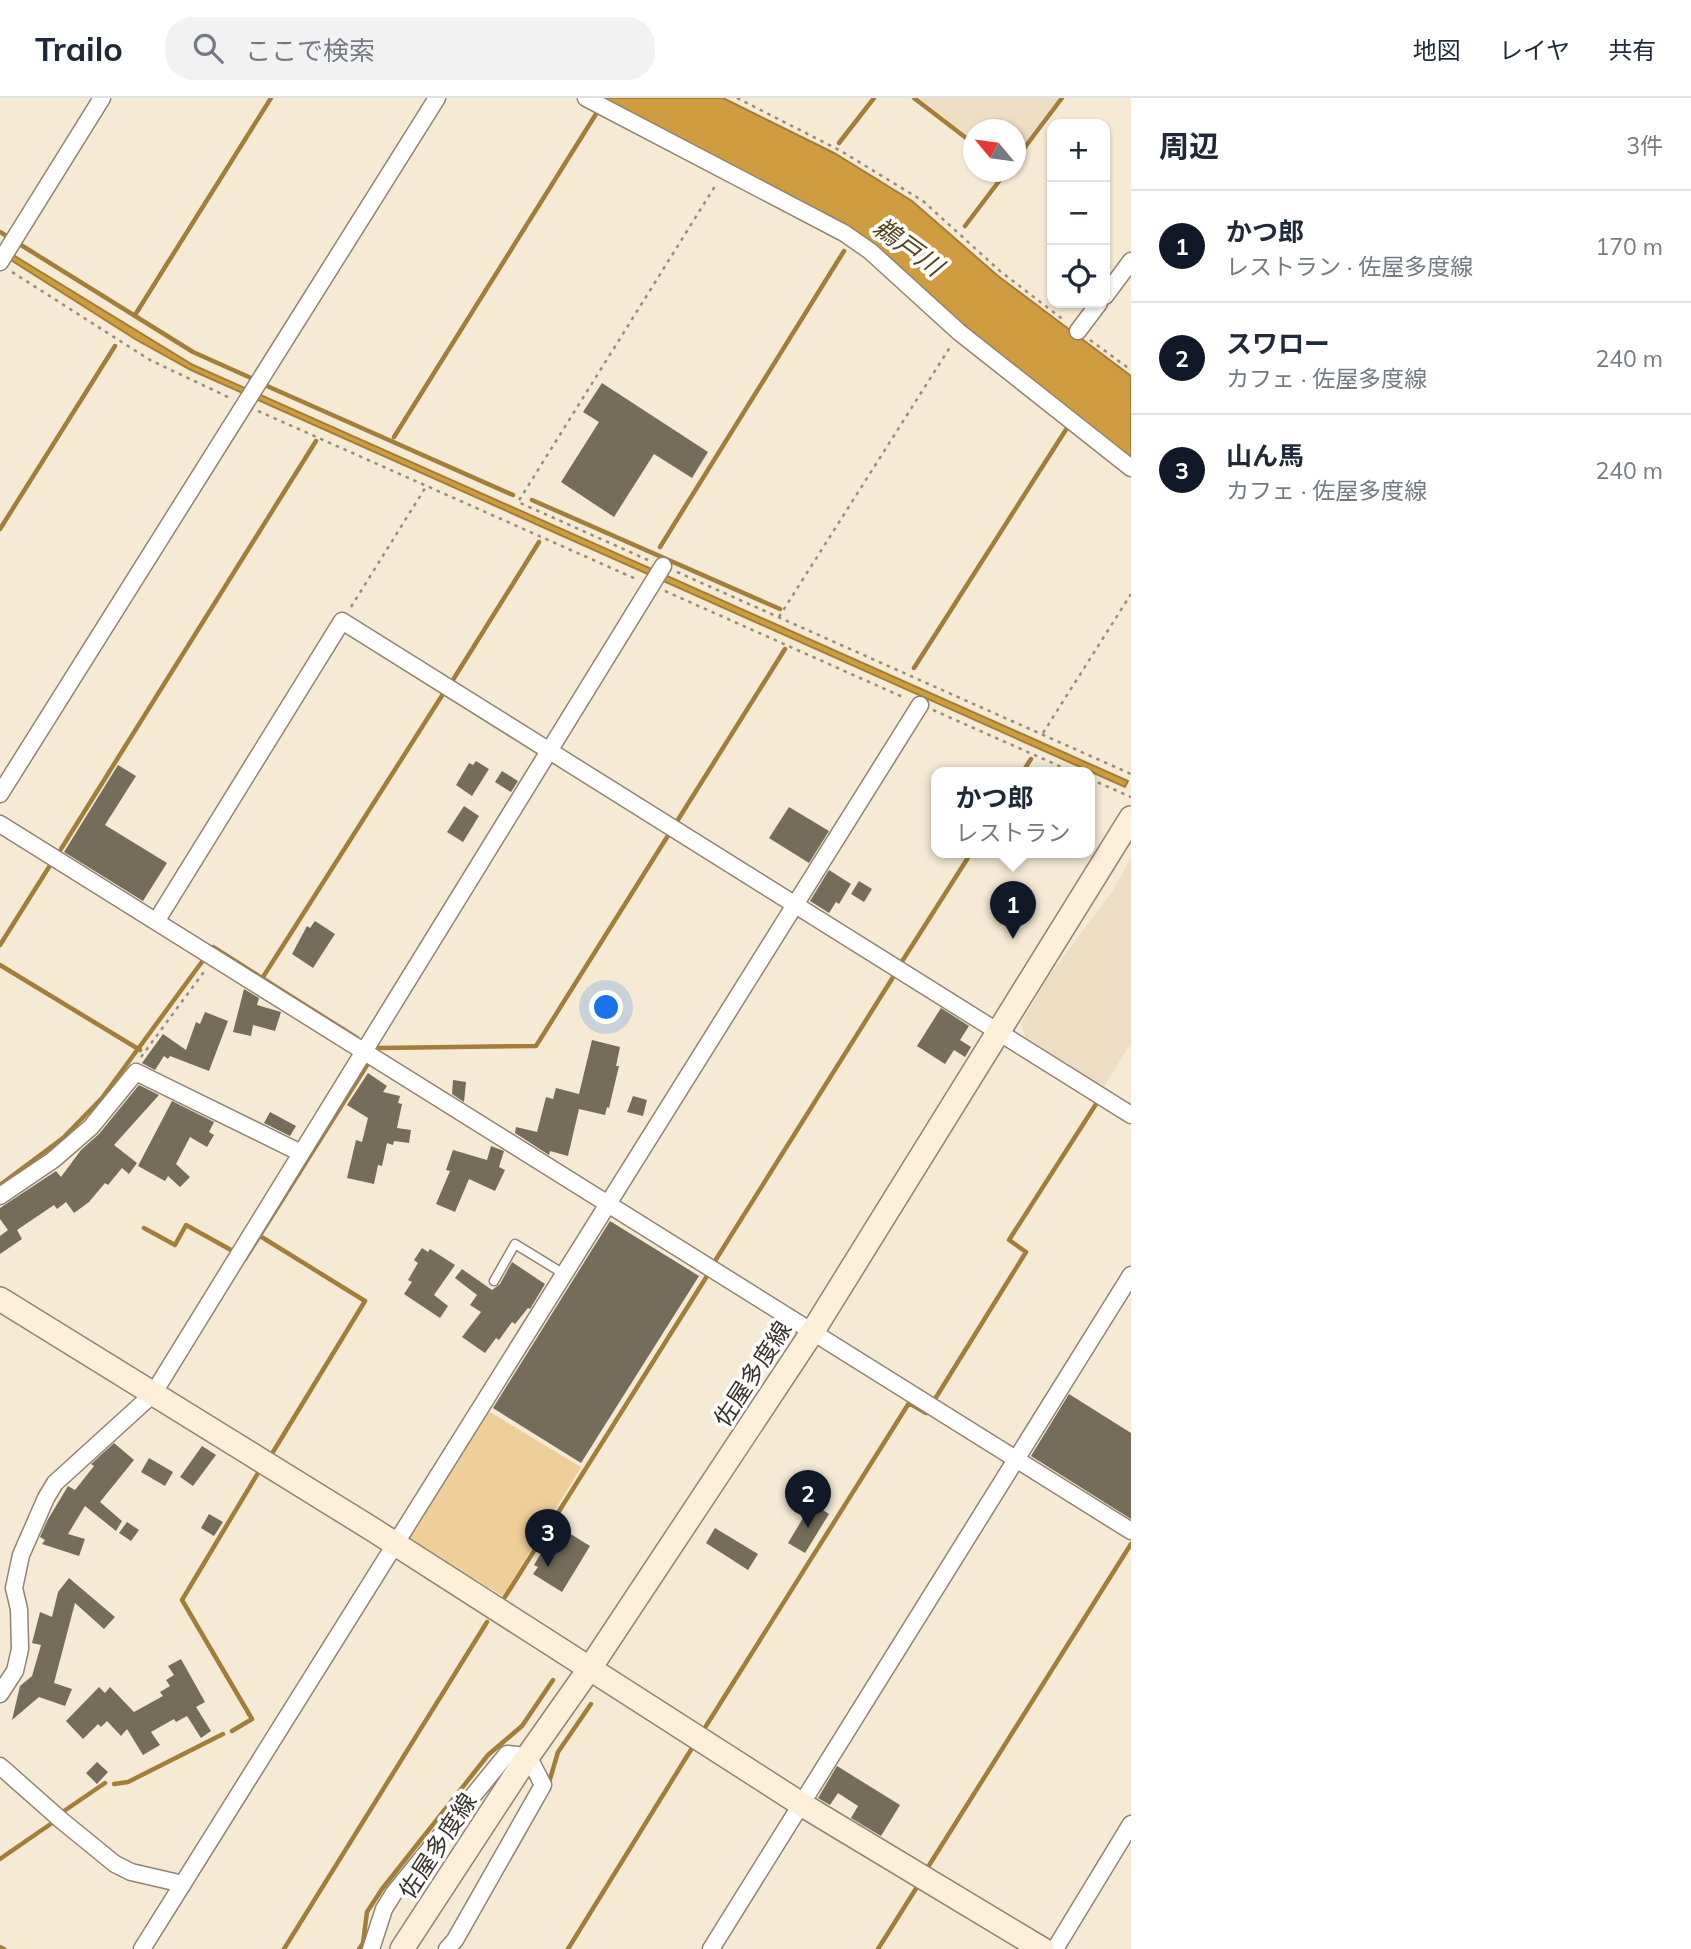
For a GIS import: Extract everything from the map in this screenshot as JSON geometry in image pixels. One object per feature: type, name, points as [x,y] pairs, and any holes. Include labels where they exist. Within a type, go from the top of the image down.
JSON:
[{"type":"main road","name":"佐屋多度線","points":[[408,1940],[813,1331],[1131,818]]},
{"type":"main road","points":[[0,1299],[395,1544],[801,1804],[1042,1949]]},
{"type":"street","points":[[5,261],[102,98]]},
{"type":"street","points":[[0,794],[437,98]]},
{"type":"street","points":[[586,98],[844,233],[870,251],[959,332],[1131,468]]},
{"type":"street","points":[[1110,289],[1131,261]]},
{"type":"street","points":[[1078,331],[1095,308]]},
{"type":"street","points":[[0,1694],[15,1671],[20,1649],[19,1609],[14,1588],[19,1566],[46,1498],[55,1483],[153,1394],[363,1051],[551,752],[663,566]]},
{"type":"street","points":[[157,920],[342,621],[1131,1115]]},
{"type":"street","points":[[142,1949],[920,705]]},
{"type":"street","points":[[0,824],[1131,1531]]},
{"type":"street","points":[[0,1196],[53,1160],[91,1127],[136,1072],[301,1153]]},
{"type":"street","points":[[711,1949],[1131,1275]]},
{"type":"street","points":[[372,1949],[384,1909],[394,1893],[498,1764],[507,1754],[528,1756],[543,1785],[455,1940],[447,1949]]},
{"type":"street","points":[[0,1766],[115,1864],[131,1872],[183,1884]]},
{"type":"street","points":[[1055,1949],[1131,1824]]},
{"type":"lane","points":[[494,1281],[516,1244],[564,1274]]},
{"type":"path","points":[[737,98],[841,151],[923,201],[1000,271],[1131,370]]},
{"type":"path","points":[[725,171],[518,502],[1131,774]]},
{"type":"path","points":[[5,261],[150,360],[249,398],[427,485],[1061,767]]},
{"type":"path","points":[[779,617],[959,332]]},
{"type":"path","points":[[342,621],[427,485]]},
{"type":"path","points":[[1042,734],[1131,594]]},
{"type":"path","points":[[1095,781],[1131,797]]},
{"type":"path","points":[[136,1072],[136,1064],[214,958]]},
{"type":"shaded area","points":[[919,98],[1059,98],[1026,141],[1026,119],[963,119],[963,132]]},
{"type":"shaded area","points":[[1131,858],[1131,1043],[1104,1087],[1026,1038],[1021,1024],[1048,977],[1112,892]]},
{"type":"shaded area","points":[[485,1409],[581,1467],[503,1596],[410,1541],[408,1532]]},
{"type":"water","name":"鵜戸川","points":[[601,98],[723,98],[834,153],[912,201],[998,276],[1131,376],[1131,461],[913,285],[873,248]]},
{"type":"water","points":[[0,247],[193,365],[1128,781],[1125,787],[1095,774],[1095,767],[1080,767],[191,370],[135,339],[0,253]]},
{"type":"building","points":[[602,383],[708,452],[692,478],[654,454],[614,517],[561,482],[599,422],[583,412]]},
{"type":"building","points":[[476,761],[489,769],[472,796],[456,785],[469,763],[473,765]]},
{"type":"building","points":[[118,765],[136,776],[105,825],[167,863],[143,901],[64,852]]},
{"type":"building","points":[[502,771],[518,781],[511,792],[495,782]]},
{"type":"building","points":[[464,806],[479,816],[463,842],[447,832]]},
{"type":"building","points":[[789,807],[829,831],[809,863],[769,838]]},
{"type":"building","points":[[829,870],[851,884],[839,904],[836,902],[829,913],[810,901]]},
{"type":"building","points":[[859,881],[872,889],[864,902],[851,894]]},
{"type":"building","points":[[315,921],[335,934],[313,968],[292,954],[307,926],[310,928]]},
{"type":"building","points":[[244,989],[259,998],[257,1005],[281,1012],[275,1031],[253,1025],[251,1036],[233,1032]]},
{"type":"building","points":[[941,1008],[969,1026],[960,1040],[971,1047],[965,1057],[954,1050],[945,1064],[917,1046]]},
{"type":"building","points":[[205,1012],[228,1021],[209,1071],[170,1056],[168,1059],[164,1056],[155,1070],[142,1063],[163,1034],[186,1050],[196,1022],[200,1024]]},
{"type":"building","points":[[592,1040],[620,1047],[616,1066],[619,1066],[609,1108],[607,1107],[605,1115],[579,1109],[568,1156],[550,1151],[549,1155],[515,1133],[516,1127],[537,1132],[546,1097],[553,1099],[556,1088],[579,1094]]},
{"type":"building","points":[[368,1073],[387,1086],[383,1092],[400,1096],[398,1103],[402,1104],[397,1128],[411,1130],[409,1143],[387,1143],[382,1166],[378,1165],[374,1184],[347,1178],[356,1140],[362,1142],[368,1118],[347,1105]]},
{"type":"building","points":[[453,1080],[466,1082],[464,1102],[452,1094]]},
{"type":"building","points":[[139,1085],[159,1095],[114,1145],[137,1163],[129,1174],[122,1168],[108,1185],[105,1183],[89,1202],[74,1213],[66,1202],[57,1209],[54,1205],[17,1230],[22,1239],[0,1254],[0,1236],[8,1230],[0,1219],[0,1208],[56,1171],[61,1177],[81,1150],[99,1134]]},
{"type":"building","points":[[633,1096],[647,1100],[643,1116],[627,1112]]},
{"type":"building","points":[[172,1101],[214,1122],[209,1132],[214,1135],[207,1147],[190,1137],[176,1164],[190,1177],[180,1187],[168,1176],[165,1181],[138,1166]]},
{"type":"building","points":[[270,1112],[296,1126],[290,1136],[264,1123]]},
{"type":"building","points":[[491,1146],[504,1151],[499,1167],[505,1170],[495,1191],[469,1179],[455,1212],[436,1204],[450,1171],[446,1170],[453,1150],[487,1160]]},
{"type":"building","points":[[610,1221],[699,1276],[581,1463],[493,1408]]},
{"type":"building","points":[[422,1248],[428,1252],[430,1249],[455,1265],[434,1295],[448,1306],[440,1318],[404,1294],[412,1282],[408,1280],[418,1263],[414,1260]]},
{"type":"building","points":[[512,1262],[545,1284],[530,1309],[528,1308],[515,1324],[512,1322],[485,1353],[462,1337],[481,1312],[470,1305],[477,1295],[455,1278],[462,1269],[492,1290],[500,1284]]},
{"type":"building","points":[[1069,1394],[1131,1433],[1131,1519],[1031,1456]]},
{"type":"building","points":[[114,1443],[134,1460],[100,1502],[122,1521],[116,1531],[85,1506],[68,1534],[85,1539],[79,1556],[42,1544],[45,1540],[40,1537],[47,1521],[68,1486],[75,1490],[94,1466],[91,1464]]},
{"type":"building","points":[[202,1446],[216,1455],[193,1486],[180,1477]]},
{"type":"building","points":[[149,1458],[173,1472],[165,1486],[141,1472]]},
{"type":"building","points":[[812,1503],[829,1514],[805,1553],[788,1543]]},
{"type":"building","points":[[209,1514],[223,1522],[214,1536],[201,1528]]},
{"type":"building","points":[[127,1522],[139,1530],[131,1541],[119,1533]]},
{"type":"building","points":[[561,1528],[590,1546],[562,1592],[533,1574],[538,1567],[534,1565],[543,1550],[546,1552]]},
{"type":"building","points":[[715,1528],[758,1554],[748,1570],[706,1543]]},
{"type":"building","points":[[69,1578],[115,1617],[104,1629],[75,1603],[54,1683],[72,1689],[65,1706],[39,1697],[12,1720],[20,1686],[32,1676],[41,1645],[32,1643],[40,1612],[52,1617],[58,1592]]},
{"type":"building","points":[[181,1659],[205,1702],[196,1707],[211,1731],[201,1738],[187,1716],[176,1722],[174,1719],[151,1732],[160,1745],[143,1755],[127,1729],[121,1736],[107,1721],[101,1727],[98,1724],[83,1739],[66,1721],[99,1687],[105,1693],[110,1687],[134,1712],[163,1696],[160,1692],[170,1686],[166,1680],[174,1675],[168,1666]]},
{"type":"building","points":[[97,1762],[108,1772],[97,1784],[86,1773]]},
{"type":"building","points":[[837,1766],[900,1805],[881,1836],[851,1818],[858,1806],[838,1793],[830,1805],[818,1798]]},
{"type":"waterway","points":[[135,315],[271,98]]},
{"type":"waterway","points":[[839,143],[874,98]]},
{"type":"waterway","points":[[914,98],[963,136]]},
{"type":"waterway","points":[[1026,146],[1062,98]]},
{"type":"waterway","points":[[394,437],[596,114]]},
{"type":"waterway","points":[[965,226],[998,182]]},
{"type":"waterway","points":[[0,232],[5,235]]},
{"type":"waterway","points":[[21,245],[193,352],[251,378]]},
{"type":"waterway","points":[[660,547],[844,251]]},
{"type":"waterway","points":[[0,529],[115,346]]},
{"type":"waterway","points":[[267,386],[513,495]]},
{"type":"waterway","points":[[914,668],[1067,428]]},
{"type":"waterway","points":[[61,849],[316,441]]},
{"type":"waterway","points":[[532,500],[780,609]]},
{"type":"waterway","points":[[451,683],[539,542]]},
{"type":"waterway","points":[[676,823],[785,649]]},
{"type":"waterway","points":[[263,977],[443,694]]},
{"type":"waterway","points":[[1026,767],[1031,759]]},
{"type":"waterway","points":[[378,1048],[536,1046],[669,834]]},
{"type":"waterway","points":[[901,963],[968,858]]},
{"type":"waterway","points":[[0,945],[49,867]]},
{"type":"waterway","points":[[211,950],[213,947],[357,1038]]},
{"type":"waterway","points":[[0,1185],[63,1138],[102,1098],[204,959]]},
{"type":"waterway","points":[[0,965],[140,1050]]},
{"type":"waterway","points":[[715,1261],[895,974]]},
{"type":"waterway","points":[[245,1259],[369,1062]]},
{"type":"waterway","points":[[935,1399],[1026,1252],[1009,1240],[1098,1101]]},
{"type":"waterway","points":[[144,1228],[175,1245],[186,1225],[231,1250]]},
{"type":"waterway","points":[[260,1236],[365,1301],[273,1452]]},
{"type":"waterway","points":[[505,1597],[707,1276]]},
{"type":"waterway","points":[[706,1726],[909,1403],[926,1413]]},
{"type":"waterway","points":[[232,1731],[252,1719],[182,1600],[258,1473]]},
{"type":"waterway","points":[[928,1867],[1131,1544]]},
{"type":"waterway","points":[[284,1949],[487,1622]]},
{"type":"waterway","points":[[359,1949],[363,1943],[367,1912],[382,1889],[488,1755],[522,1726],[553,1680]]},
{"type":"waterway","points":[[548,1786],[558,1752],[591,1704]]},
{"type":"waterway","points":[[114,1784],[128,1782],[223,1734]]},
{"type":"waterway","points":[[568,1949],[692,1748]]},
{"type":"waterway","points":[[64,1811],[105,1783]]},
{"type":"waterway","points":[[0,1859],[55,1821]]},
{"type":"waterway","points":[[878,1949],[917,1887]]},
{"type":"waterway","points":[[0,1947],[4,1949]]},
{"type":"place","name":"かつ郎","points":[[1013,939]]},
{"type":"place","name":"スワロー","points":[[808,1528]]},
{"type":"place","name":"山ん馬","points":[[548,1567]]}]
